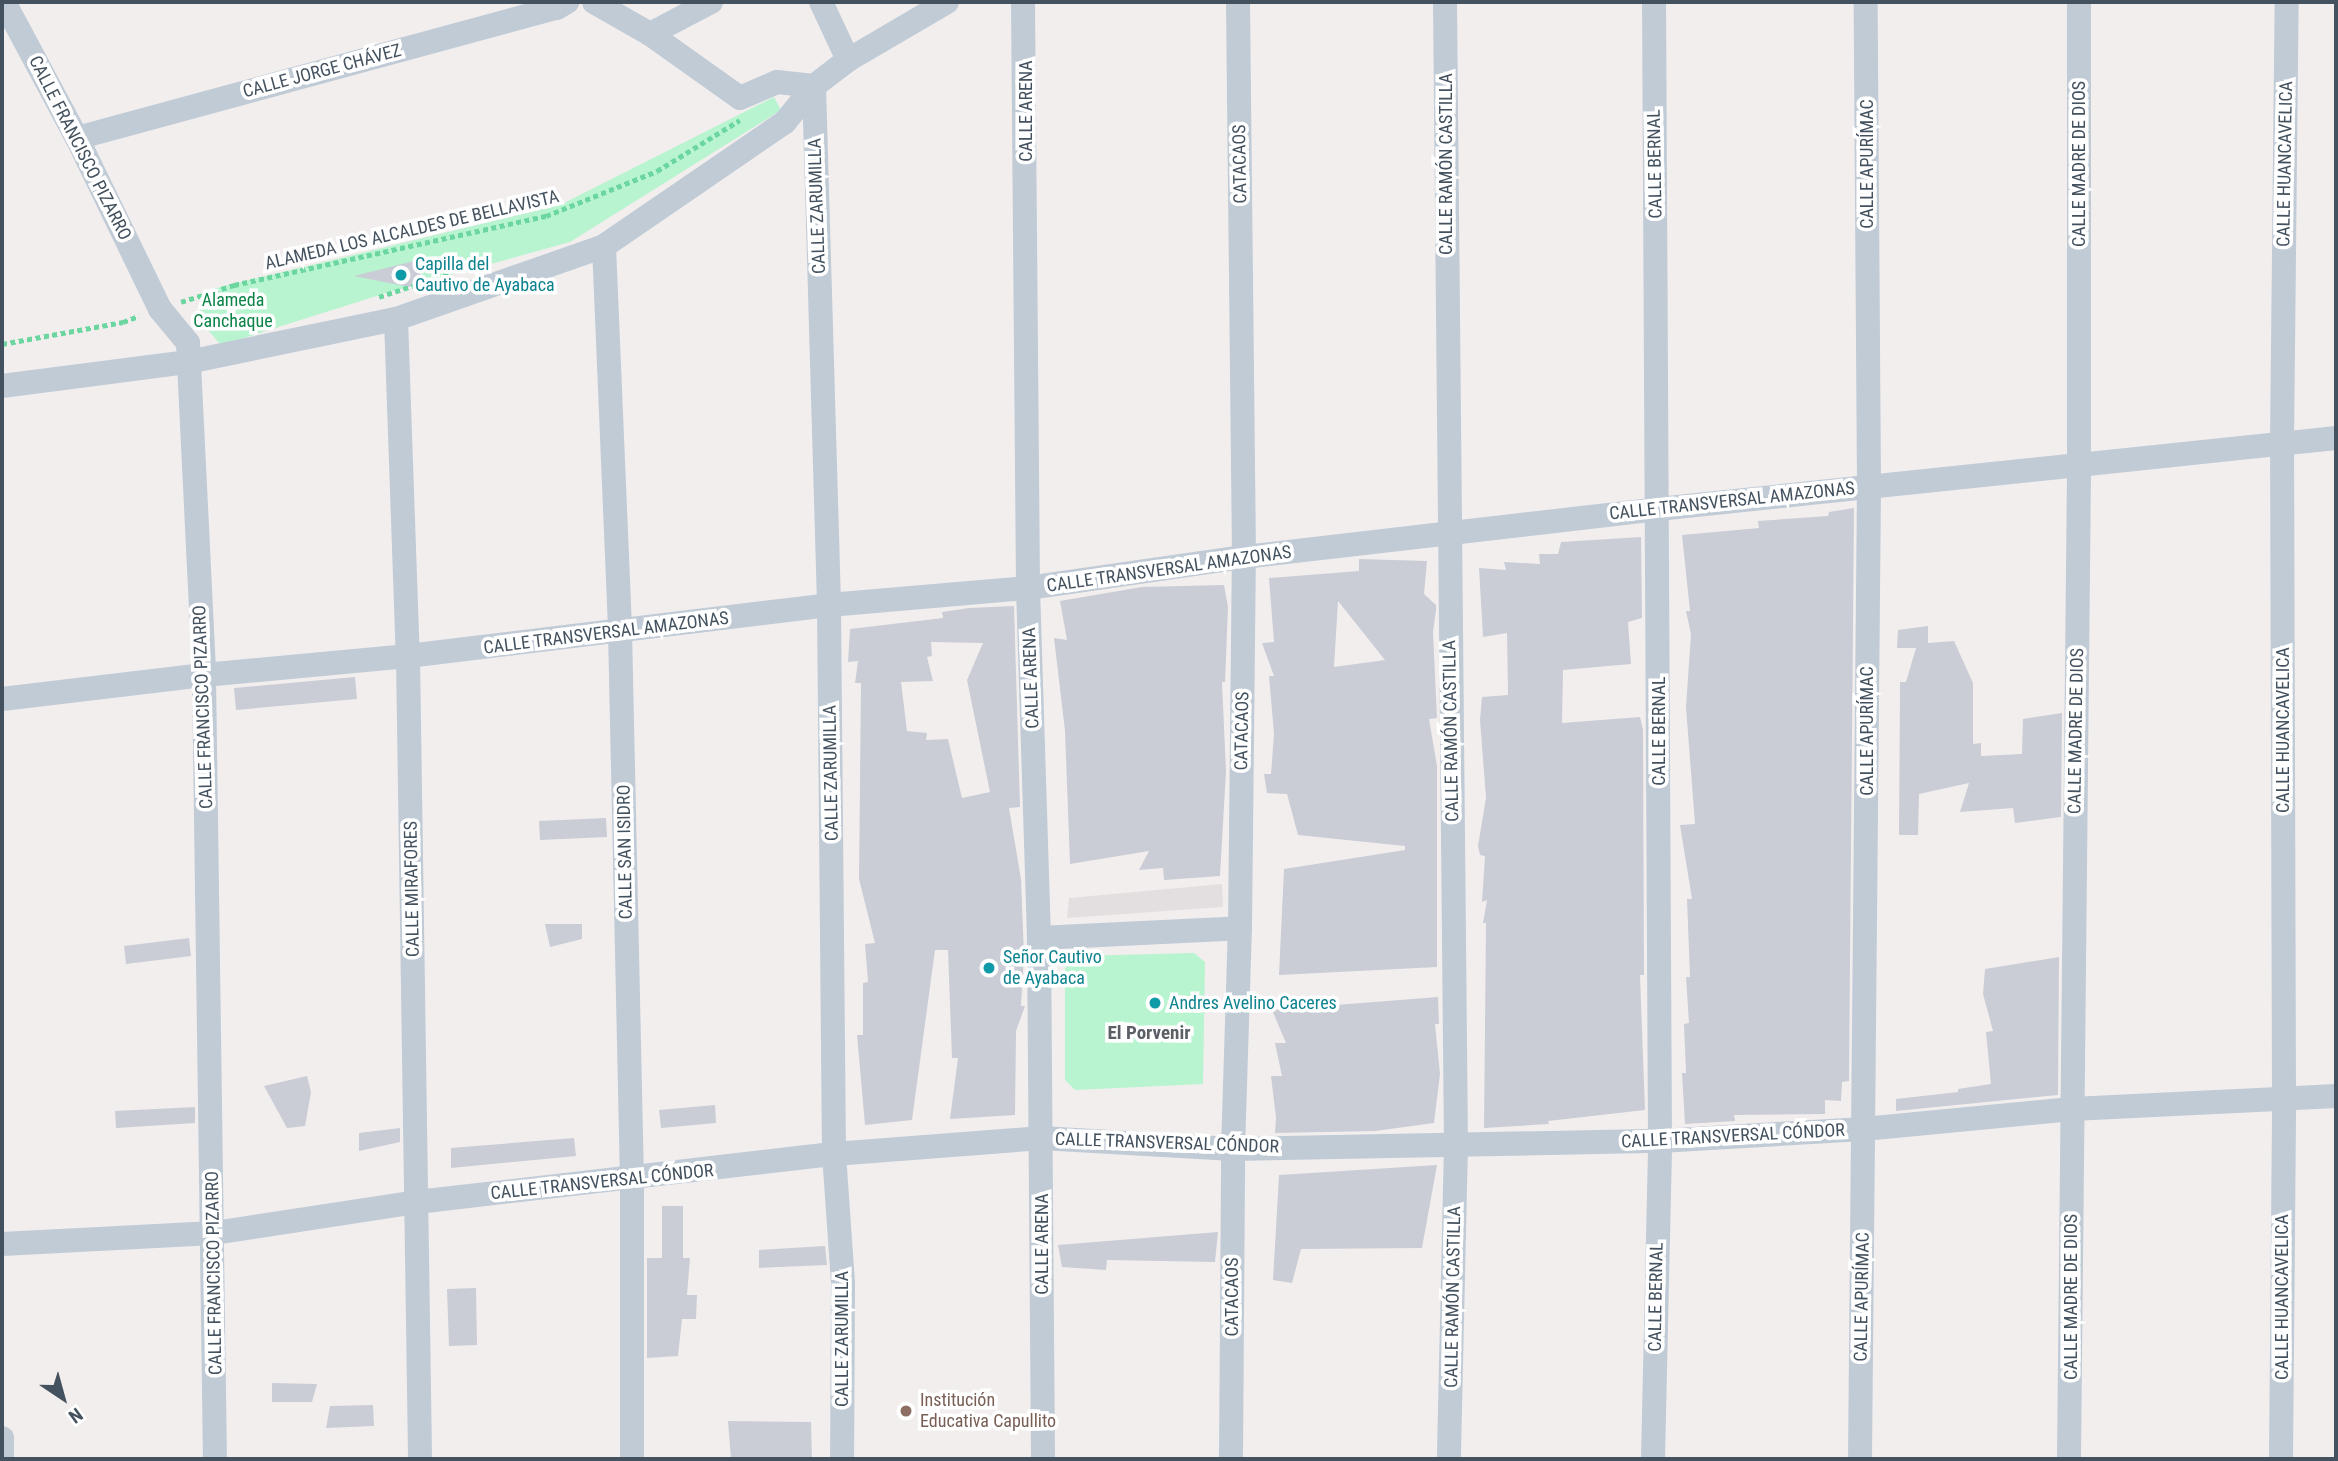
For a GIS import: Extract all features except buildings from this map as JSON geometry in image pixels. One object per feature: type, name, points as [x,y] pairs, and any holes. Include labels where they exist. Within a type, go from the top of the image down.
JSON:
[{"type":"street","name":"CALLE FRANCISCO PIZARRO","points":[[4,2],[77,138],[160,309],[188,343],[204,675],[214,1233],[215,1459]]},
{"type":"street","name":"CALLE JORGE CHÁVEZ","points":[[77,138],[557,8],[567,2]]},
{"type":"street","points":[[594,2],[650,34],[740,98],[776,82],[814,86]]},
{"type":"street","points":[[650,34],[711,2]]},
{"type":"street","points":[[821,2],[848,60]]},
{"type":"street","points":[[2,386],[188,362],[396,319],[604,246],[785,122],[814,86],[848,60],[947,2]]},
{"type":"street","name":"CALLE ARENA","points":[[1023,2],[1028,588],[1039,938],[1044,1459]]},
{"type":"street","name":"CATACAOS","points":[[1231,1459],[1233,1149],[1240,928],[1244,557],[1238,2]]},
{"type":"street","name":"CALLE RAMÓN CASTILLA","points":[[1445,2],[1456,1144],[1449,1459]]},
{"type":"street","name":"CALLE BERNAL","points":[[1653,1459],[1660,1141],[1654,2]]},
{"type":"street","name":"CALLE APURÍMAC","points":[[1860,1459],[1869,487],[1866,2]]},
{"type":"street","name":"CALLE MADRE DE DIOS","points":[[2069,1459],[2079,463],[2079,2]]},
{"type":"street","name":"CALLE HUANCAVELICA","points":[[2281,1459],[2284,1099],[2282,444],[2287,2]]},
{"type":"street","name":"CALLE ZARUMILLA","points":[[814,86],[829,606],[834,1154],[843,1284],[842,1459]]},
{"type":"street","name":"CALLE SAN ISIDRO","points":[[604,246],[620,631],[632,1179],[632,1459]]},
{"type":"street","name":"CALLE MIRAFORES","points":[[396,319],[408,656],[420,1459]]},
{"type":"street","name":"CALLE TRANSVERSAL AMAZONAS","points":[[2,699],[204,675],[408,656],[829,606],[1028,588],[1244,557],[1658,509],[2336,438]]},
{"type":"street","points":[[1039,938],[1240,928]]},
{"type":"street","name":"CALLE TRANSVERSAL CÓNDOR","points":[[2,1244],[214,1233],[417,1202],[834,1154],[1041,1138],[1233,1149],[1660,1141],[1864,1129],[2072,1109],[2336,1096]]},
{"type":"street","points":[[2,1438],[2,1459]]},
{"type":"path","name":"ALAMEDA LOS ALCALDES DE BELLAVISTA","points":[[2,344],[123,322],[234,285],[546,216],[657,171],[748,114]]},
{"type":"path","points":[[366,301],[455,272]]},
{"type":"shaded area","points":[[1222,884],[1223,907],[1067,918],[1069,898]]},
{"type":"green space","name":"Alameda Canchaque","points":[[774,97],[781,110],[570,242],[386,293],[228,343],[219,343],[203,324],[200,309],[204,291],[560,205]]},
{"type":"green space","points":[[1194,953],[1205,962],[1203,1084],[1075,1090],[1065,1080],[1065,968],[1076,956]]},
{"type":"place","name":"Capilla del Cautivo de Ayabaca","points":[[401,275]]},
{"type":"place","name":"Señor Cautivo de Ayabaca","points":[[989,968]]},
{"type":"place","name":"Andres Avelino Caceres","points":[[1155,1003]]},
{"type":"place","name":"Institución Educativa Capullito","points":[[906,1411]]},
{"type":"district","name":"El Porvenir","points":[[1149,1033]]}]
